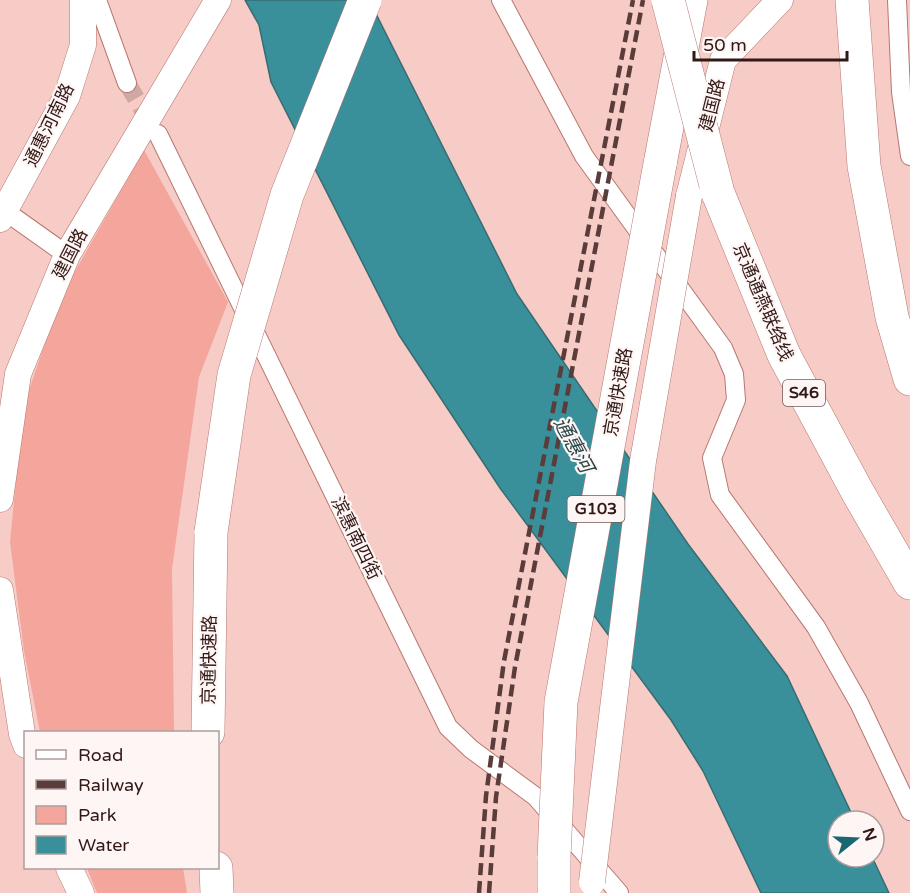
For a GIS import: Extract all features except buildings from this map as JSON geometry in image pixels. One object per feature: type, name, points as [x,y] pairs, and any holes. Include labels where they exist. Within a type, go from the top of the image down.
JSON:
[{"type":"highway","name":"京通快速路","points":[[208,731],[211,532],[234,375],[287,195],[365,0]]},
{"type":"highway","name":"京通通燕联络线","points":[[668,0],[704,194],[784,355],[857,491],[910,583]]},
{"type":"highway","name":"京通快速路","points":[[554,893],[561,702],[691,0]]},
{"type":"highway","points":[[852,0],[864,166],[892,317],[910,379]]},
{"type":"highway","points":[[216,869],[217,893]]},
{"type":"street","name":"通惠河南路","points":[[3,215],[67,96],[83,45],[83,0]]},
{"type":"street","points":[[97,0],[127,84]]},
{"type":"street","name":"建国路","points":[[0,499],[18,374],[67,255],[219,0]]},
{"type":"street","points":[[501,0],[584,156],[723,348],[734,374],[736,400],[712,458],[720,495],[816,627],[859,703],[910,811]]},
{"type":"street","name":"建国路","points":[[592,888],[643,461],[704,194],[723,60],[780,0]]},
{"type":"street","points":[[897,0],[901,92],[910,156]]},
{"type":"street","name":"滨惠南四街","points":[[158,134],[448,727],[471,748],[536,797],[619,893]]},
{"type":"street","points":[[3,215],[67,255]]},
{"type":"street","points":[[0,590],[24,739]]},
{"type":"street","points":[[70,869],[81,893]]},
{"type":"green space","points":[[144,150],[228,302],[199,377],[172,569],[174,731],[40,731],[24,651],[10,542],[23,408],[61,296]]},
{"type":"green space","points":[[87,869],[183,869],[187,893],[97,893]]},
{"type":"water","name":"通惠河","points":[[245,0],[369,0],[517,294],[688,544],[787,676],[849,809],[826,809],[826,869],[878,869],[889,893],[761,893],[703,771],[671,720],[500,488],[399,335],[271,82],[259,25]]},
{"type":"tunnel","points":[[127,83],[152,126]]},
{"type":"railway","points":[[479,893],[486,796],[504,661],[633,0]]},
{"type":"railway","points":[[489,893],[496,797],[515,667],[643,0]]}]
